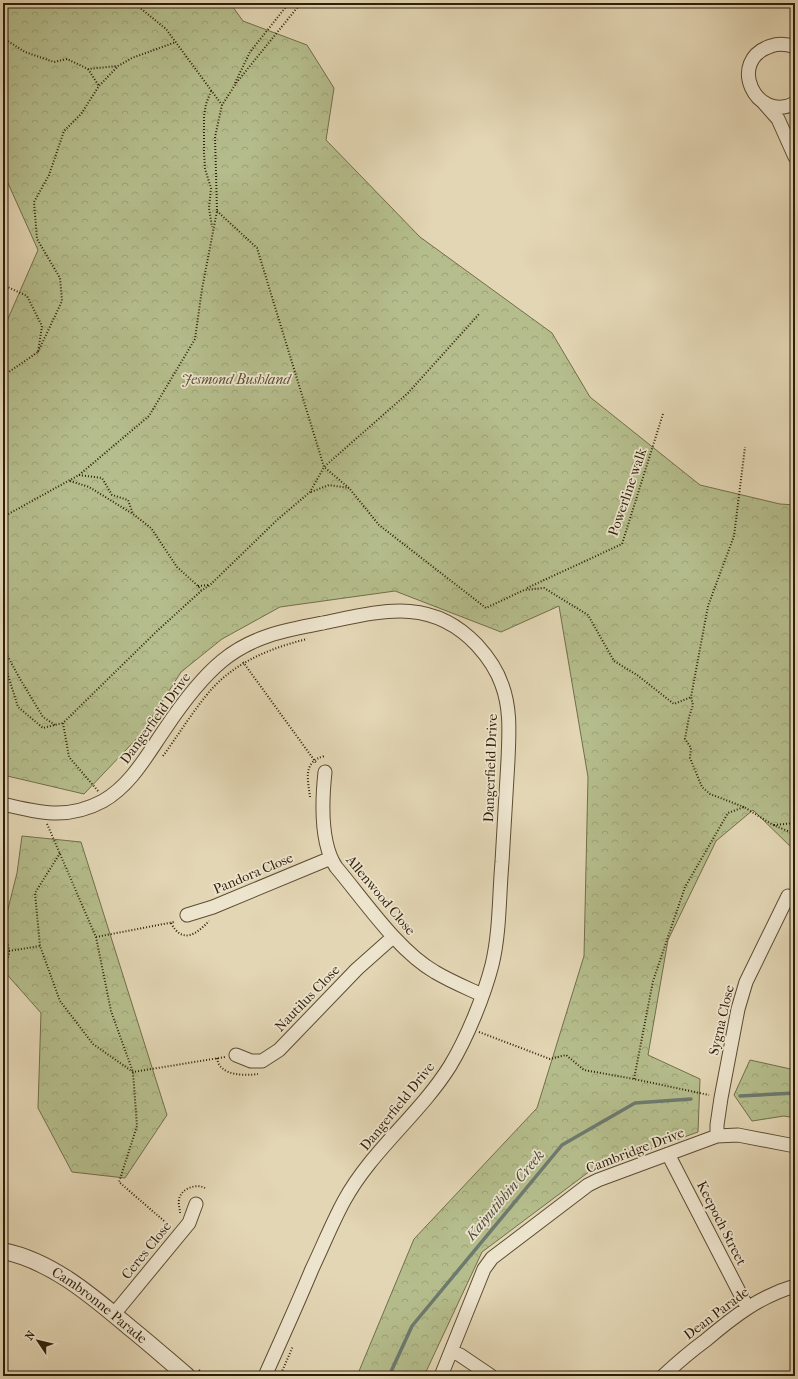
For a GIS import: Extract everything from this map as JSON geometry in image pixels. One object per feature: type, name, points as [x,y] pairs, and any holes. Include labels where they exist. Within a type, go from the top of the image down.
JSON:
[{"type":"street","points":[[795,47],[783,44],[767,47],[755,56],[750,63],[748,74],[750,85],[755,95],[778,119],[795,157]]},
{"type":"street","points":[[763,102],[772,106],[781,107],[795,103]]},
{"type":"street","name":"Dangerfield Drive","points":[[3,804],[44,813],[73,812],[88,808],[106,800],[129,780],[139,768],[167,725],[198,684],[223,660],[256,639],[276,632],[377,612],[397,610],[426,613],[444,621],[466,634],[486,655],[504,688],[509,726],[506,801],[497,929],[492,963],[482,995],[475,1030],[465,1038],[450,1066],[429,1096],[365,1170],[345,1198],[260,1373]]},
{"type":"street","name":"Allenwood Close","points":[[325,772],[322,799],[324,830],[331,858],[394,937],[412,955],[434,972],[482,995]]},
{"type":"street","name":"Pandora Close","points":[[188,915],[213,907],[331,858]]},
{"type":"street","name":"Sygna Close","points":[[717,1136],[716,1125],[721,1098],[738,1010],[746,982],[788,896]]},
{"type":"street","name":"Nautilus Close","points":[[236,1055],[251,1061],[262,1061],[279,1050],[357,969],[394,937]]},
{"type":"street","name":"Cambridge Drive","points":[[442,1376],[484,1269],[492,1258],[588,1185],[717,1136],[738,1135],[795,1146]]},
{"type":"street","name":"Keepoch Street","points":[[668,1154],[747,1307]]},
{"type":"street","name":"Ceres Close","points":[[114,1314],[173,1229],[188,1223],[196,1204]]},
{"type":"street","name":"Cambronne Parade","points":[[3,1251],[36,1262],[71,1280],[114,1314],[187,1376]]},
{"type":"street","name":"Dean Parade","points":[[663,1376],[712,1334],[747,1307],[782,1290],[795,1286]]},
{"type":"street","points":[[451,1351],[460,1355],[491,1376]]},
{"type":"path","points":[[134,3],[166,29],[222,105]]},
{"type":"path","points":[[231,91],[250,52],[290,3]]},
{"type":"path","points":[[3,517],[79,475],[149,416],[195,339],[217,210],[215,137],[222,105],[237,82],[301,3]]},
{"type":"path","points":[[3,38],[25,52],[54,62],[66,59],[88,69],[118,66]]},
{"type":"path","points":[[3,376],[38,352],[62,301],[60,278],[37,239],[34,202],[49,175],[64,131],[81,114],[99,86],[118,66],[132,58],[176,42]]},
{"type":"path","points":[[88,69],[99,86]]},
{"type":"path","points":[[211,91],[206,104],[204,116],[204,145],[206,169],[211,188],[209,208],[213,230]]},
{"type":"path","points":[[217,210],[257,248],[324,467],[349,488]]},
{"type":"path","points":[[3,285],[27,296],[42,326],[38,352]]},
{"type":"path","points":[[310,492],[324,467],[408,393],[480,313]]},
{"type":"path","name":"Powerline walk","points":[[349,488],[379,525],[486,608],[622,544],[663,414]]},
{"type":"path","points":[[745,447],[734,536],[708,606],[691,697],[693,705],[685,739],[691,748],[690,758],[702,788],[710,794],[744,807],[773,825],[795,834]]},
{"type":"path","points":[[79,475],[102,478],[112,495],[128,500],[133,514]]},
{"type":"path","points":[[70,481],[89,487],[133,514],[151,528],[177,567],[198,586],[201,591]]},
{"type":"path","points":[[3,659],[18,707],[43,728],[63,723],[201,591],[210,585],[277,520],[310,492],[329,485],[349,488]]},
{"type":"path","points":[[198,586],[210,585]]},
{"type":"path","points":[[524,590],[544,588],[588,615],[614,661],[637,675],[674,704],[691,697]]},
{"type":"path","points":[[244,663],[261,653],[310,638]]},
{"type":"path","points":[[238,650],[244,663],[313,760]]},
{"type":"path","points":[[3,652],[8,655],[20,679],[43,717],[55,725]]},
{"type":"path","points":[[63,723],[69,757],[106,800]]},
{"type":"path","points":[[634,1079],[653,981],[685,887],[728,813],[744,807]]},
{"type":"path","points":[[44,813],[96,937],[111,1011],[134,1072],[138,1126],[119,1182],[173,1229]]},
{"type":"path","points":[[773,825],[795,823]]},
{"type":"path","points":[[60,853],[35,893],[40,946],[60,1001],[93,1044],[134,1072],[236,1055]]},
{"type":"path","points":[[96,937],[174,922]]},
{"type":"path","points":[[3,937],[10,948],[6,962],[3,964]]},
{"type":"path","points":[[3,951],[9,952],[40,946]]},
{"type":"path","points":[[475,1030],[482,1027]]},
{"type":"path","points":[[475,1030],[550,1059],[566,1056],[584,1070],[721,1098]]},
{"type":"path","points":[[475,1030],[477,1039]]},
{"type":"path","points":[[217,1058],[220,1066],[224,1070],[231,1073],[251,1075],[260,1073]]},
{"type":"path","points":[[178,1218],[180,1212],[178,1199],[182,1194],[189,1187],[196,1186],[204,1188]]},
{"type":"path","points":[[280,1376],[295,1340]]},
{"type":"path","points":[[251,1376],[260,1373]]},
{"type":"green space","name":"Jesmond Bushland","points":[[3,3],[230,3],[243,21],[307,45],[334,88],[326,140],[420,237],[552,333],[590,397],[700,485],[780,504],[795,505],[795,851],[753,810],[716,841],[668,940],[648,1055],[700,1079],[698,1132],[590,1171],[482,1252],[424,1376],[357,1376],[414,1239],[537,1108],[584,956],[588,777],[559,606],[501,632],[395,591],[280,607],[222,639],[181,672],[143,732],[84,794],[3,775],[3,330],[38,250],[3,172]]},
{"type":"green space","points":[[22,836],[81,842],[167,1115],[125,1178],[72,1172],[38,1108],[41,1013],[3,970],[3,929],[17,873]]},
{"type":"green space","points":[[750,1060],[795,1070],[795,1118],[784,1116],[752,1121],[734,1095]]},
{"type":"waterway","name":"Kaiyutibbin Creek","points":[[740,1096],[795,1093]]},
{"type":"waterway","name":"Kaiyutibbin Creek","points":[[389,1376],[412,1326],[562,1145],[635,1103],[691,1099]]}]
